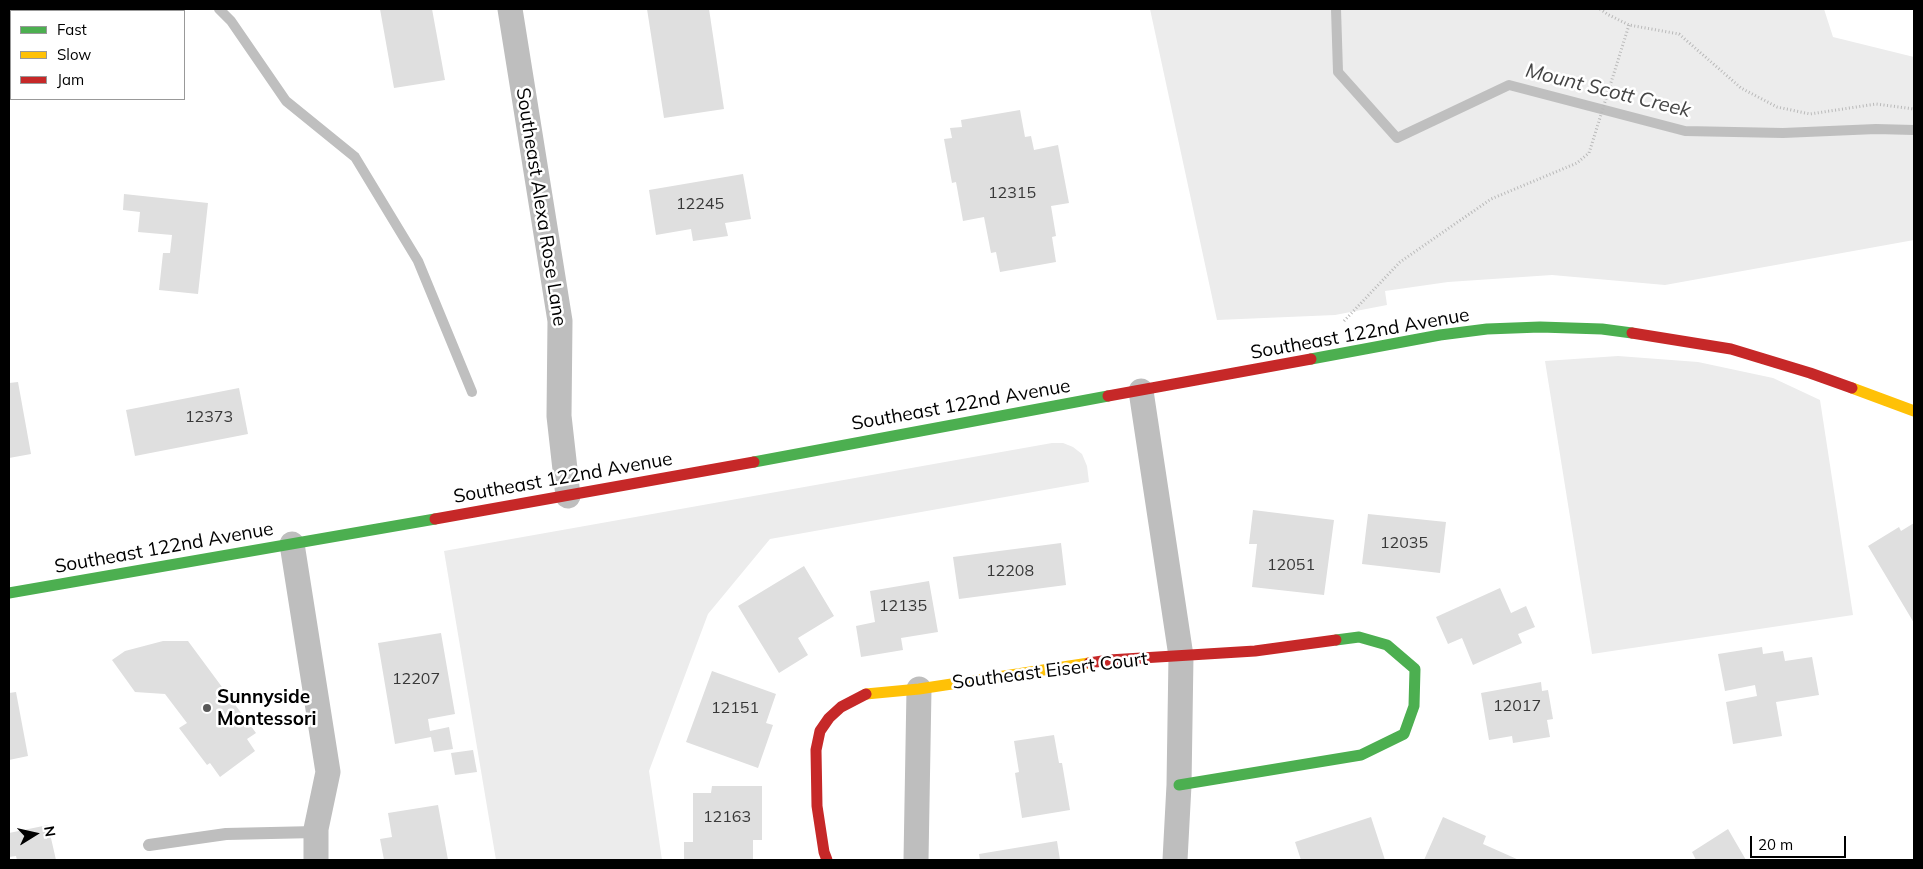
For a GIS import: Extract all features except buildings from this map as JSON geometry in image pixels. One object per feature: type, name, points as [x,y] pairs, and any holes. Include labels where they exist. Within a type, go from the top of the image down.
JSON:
[{"type":"main road","name":"Southeast 122nd Avenue","points":[[9,593],[568,496],[1440,335],[1487,329],[1540,327],[1602,329],[1731,349],[1810,373],[1914,411]]},
{"type":"main road","name":"Southeast Eisert Court","points":[[827,860],[817,806],[816,750],[820,731],[829,718],[841,707],[864,694],[919,689],[1109,660],[1255,651],[1359,637],[1387,645],[1414,669],[1414,706],[1404,734],[1361,755],[1180,785]]},
{"type":"street","name":"Southeast Alexa Rose Lane","points":[[510,9],[560,321],[558,395],[568,496]]},
{"type":"street","points":[[1141,391],[1181,656],[1180,785],[1176,860]]},
{"type":"street","points":[[292,544],[328,772],[316,832],[316,860]]},
{"type":"street","points":[[916,860],[919,689]]},
{"type":"lane","points":[[148,844],[226,834],[316,832]]},
{"type":"path","points":[[1600,9],[1629,25],[1679,34],[1741,88],[1777,107],[1810,114],[1876,104],[1914,109]]},
{"type":"path","points":[[1348,353],[1344,321],[1400,262],[1491,200],[1577,163],[1589,153],[1629,25]]},
{"type":"shaded area","points":[[1150,9],[1824,9],[1833,37],[1914,57],[1914,240],[1665,285],[1552,275],[1448,282],[1385,291],[1387,305],[1335,315],[1217,320]]},
{"type":"shaded area","points":[[1618,356],[1698,362],[1773,378],[1820,400],[1853,615],[1592,654],[1545,361]]},
{"type":"shaded area","points":[[1052,443],[1063,443],[1073,447],[1082,454],[1087,466],[1089,482],[770,539],[708,614],[649,771],[662,860],[496,860],[444,551]]},
{"type":"waterway","points":[[219,9],[231,21],[286,101],[355,157],[418,261],[472,392]]},
{"type":"waterway","name":"Mount Scott Creek","points":[[1336,9],[1338,72],[1397,138],[1509,85],[1685,131],[1783,133],[1876,129],[1914,130]]},
{"type":"traffic: fast","points":[[1311,359],[1440,335],[1487,329],[1540,327],[1602,329],[1632,333]]},
{"type":"traffic: fast","points":[[754,462],[1108,396]]},
{"type":"traffic: fast","points":[[9,593],[435,519]]},
{"type":"traffic: fast","points":[[1179,785],[1361,755],[1404,734],[1414,706],[1415,669],[1387,645],[1359,637],[1336,640]]},
{"type":"traffic: slow","points":[[1852,388],[1914,411]]},
{"type":"traffic: slow","points":[[866,694],[919,689],[1089,663]]},
{"type":"traffic: jam","points":[[1632,333],[1731,349],[1852,388]]},
{"type":"traffic: jam","points":[[1108,396],[1311,359]]},
{"type":"traffic: jam","points":[[435,519],[754,462]]},
{"type":"traffic: jam","points":[[1089,663],[1109,660],[1255,651],[1336,640]]},
{"type":"traffic: jam","points":[[827,860],[817,806],[816,750],[820,731],[829,718],[841,707],[866,694]]},
{"type":"place","name":"Sunnyside Montessori","points":[[207,708]]}]
